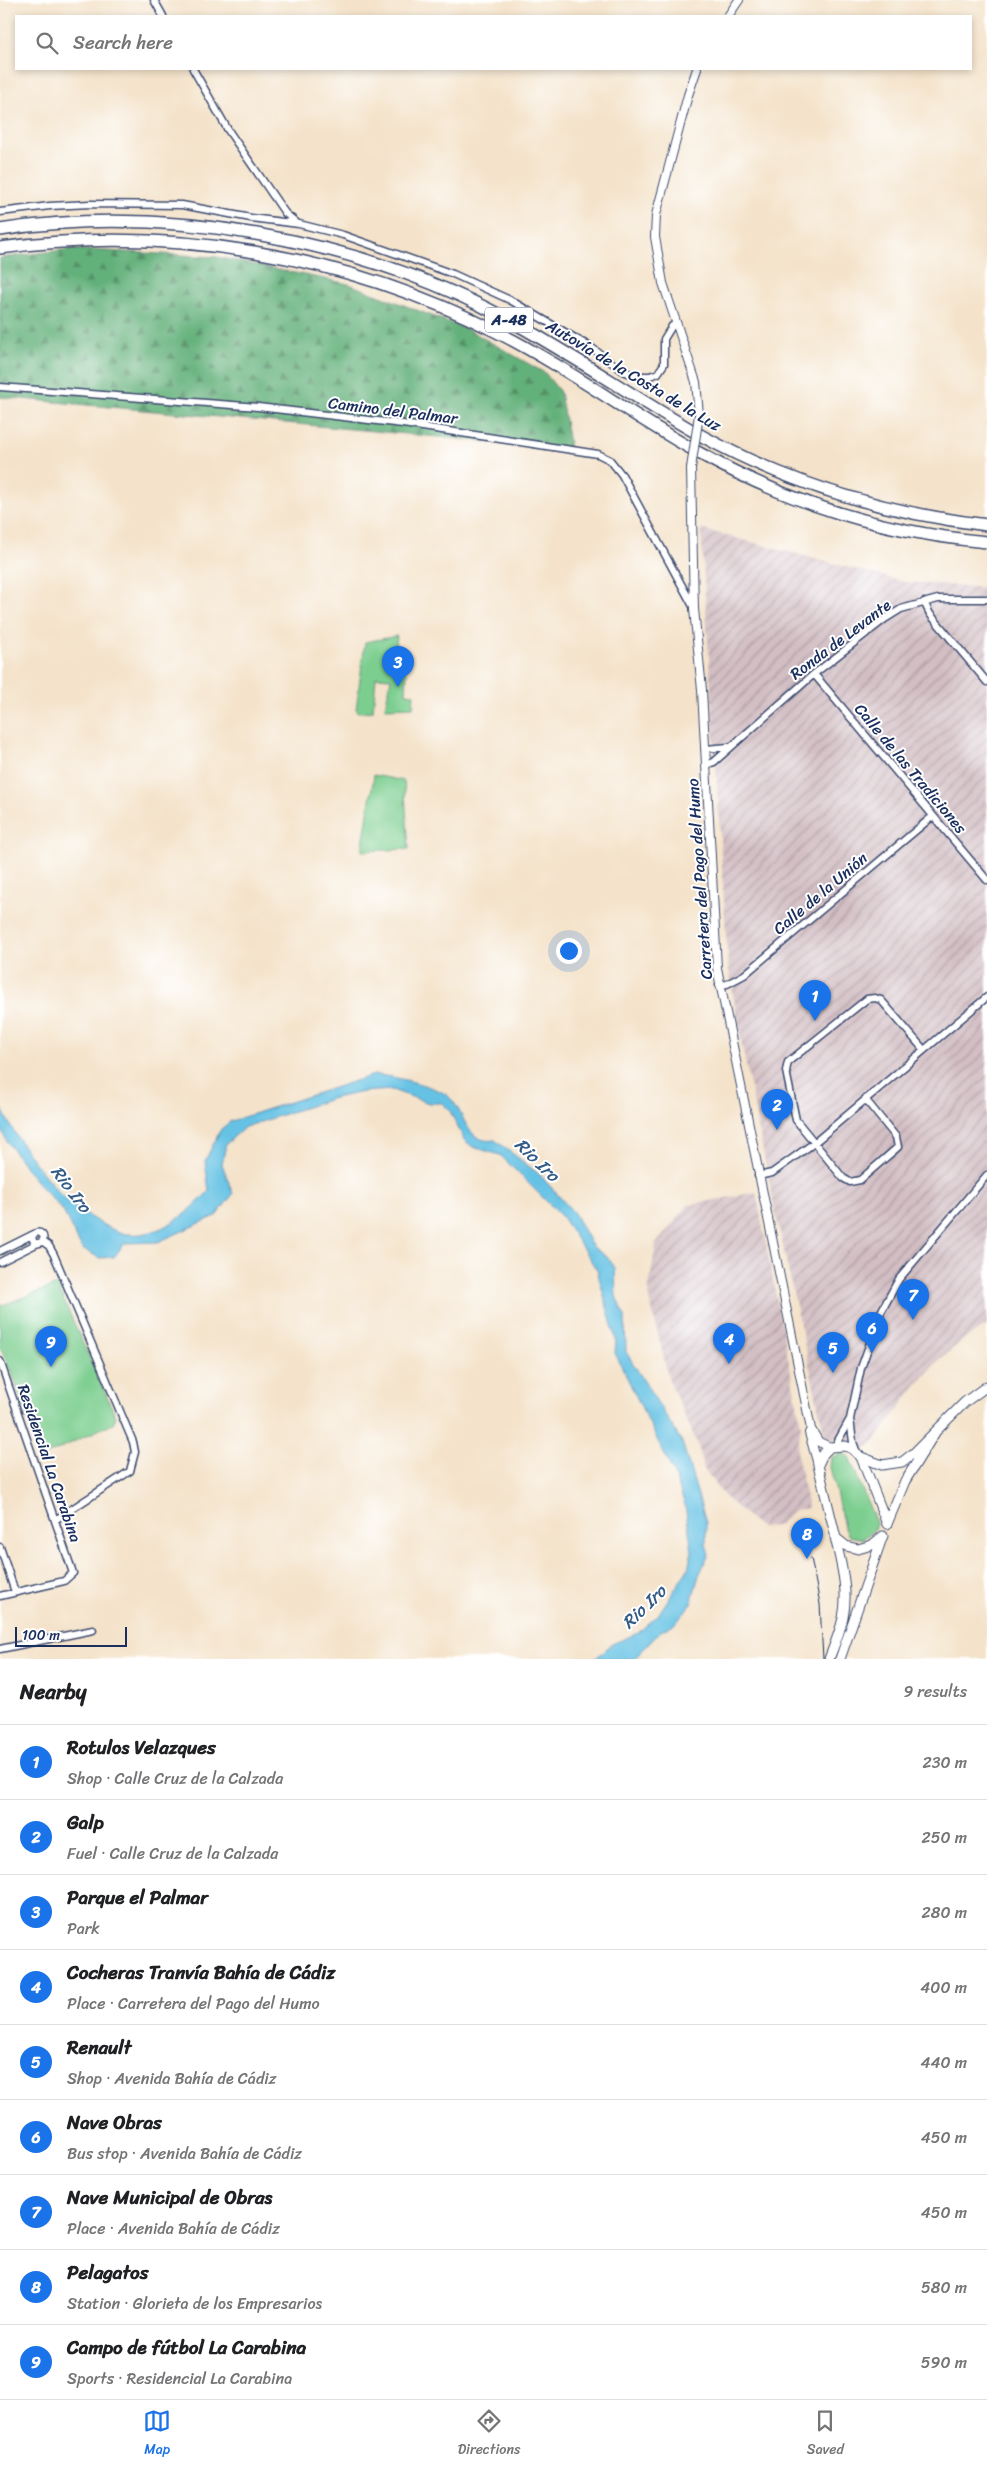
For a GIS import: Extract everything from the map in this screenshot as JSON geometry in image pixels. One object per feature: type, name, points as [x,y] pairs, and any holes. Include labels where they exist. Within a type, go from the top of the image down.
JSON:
[{"type":"highway","name":"Autovía de la Costa de la Luz","points":[[0,230],[86,224],[152,223],[261,235],[341,253],[449,291],[505,317],[702,436],[760,465],[825,491],[860,502],[945,520],[987,525]]},
{"type":"highway","name":"Autovía de la Costa de la Luz","points":[[0,248],[85,240],[152,240],[259,252],[341,271],[391,287],[443,307],[499,333],[699,453],[790,496],[863,520],[897,528],[987,542]]},
{"type":"main road","points":[[829,1659],[843,1620],[846,1598],[844,1574],[818,1466],[823,1454],[833,1447],[845,1446],[882,1465],[897,1464],[910,1457],[965,1402],[987,1386]]},
{"type":"main road","points":[[840,1659],[887,1524],[905,1481],[936,1431]]},
{"type":"main road","points":[[859,1454],[887,1524]]},
{"type":"main road","points":[[833,1532],[841,1543],[858,1549],[872,1545],[883,1536]]},
{"type":"street","points":[[154,0],[162,15]]},
{"type":"street","points":[[729,15],[739,0]]},
{"type":"street","points":[[194,70],[238,145],[285,213],[300,224]]},
{"type":"street","points":[[0,212],[50,206],[90,204],[182,205],[250,218],[300,224],[343,234],[453,274],[510,300],[592,348],[623,370],[636,376],[650,376],[658,373],[664,364],[664,338],[672,326],[677,324],[659,267],[655,223],[688,95],[697,70]]},
{"type":"street","name":"Carretera del Pago del Humo","points":[[677,324],[696,382],[699,415],[692,468],[694,609],[706,765],[715,952],[719,985],[810,1429],[809,1433],[818,1466]]},
{"type":"street","name":"Camino del Palmar","points":[[0,387],[258,407],[403,424],[598,454],[610,460],[622,475],[694,609]]},
{"type":"street","name":"Ronda de Levante","points":[[714,762],[814,674],[884,619],[901,609],[938,599],[987,600]]},
{"type":"street","points":[[924,602],[930,614],[987,682]]},
{"type":"street","name":"Calle de las Tradiciones","points":[[814,674],[987,880]]},
{"type":"street","points":[[705,749],[729,748]]},
{"type":"street","points":[[706,765],[714,762],[714,749]]},
{"type":"street","name":"Calle de la Unión","points":[[719,985],[727,984],[744,975],[933,816]]},
{"type":"street","points":[[758,1176],[772,1173],[814,1143],[987,997]]},
{"type":"street","points":[[865,1099],[896,1137],[898,1147],[860,1180],[853,1183],[846,1181],[796,1120],[786,1071],[790,1059],[867,999],[875,998],[881,1000],[924,1050]]},
{"type":"street","points":[[859,1454],[852,1442],[850,1419],[861,1368],[873,1333],[899,1279],[987,1174]]},
{"type":"street","points":[[0,1251],[37,1232],[42,1234],[40,1242],[0,1262]]},
{"type":"street","points":[[40,1242],[49,1246],[54,1255],[133,1442],[135,1452],[130,1471],[55,1520]]},
{"type":"street","name":"Residencial La Carabina","points":[[0,1361],[73,1573],[64,1581],[15,1592]]},
{"type":"street","points":[[810,1429],[819,1442],[833,1447],[850,1419]]},
{"type":"street","points":[[0,1547],[15,1592],[0,1596]]},
{"type":"street","points":[[0,1649],[93,1630]]},
{"type":"shaded area","points":[[701,529],[905,582],[987,588],[987,1325],[964,1339],[938,1361],[918,1383],[872,1444],[864,1450],[825,1437],[773,1201],[740,1035],[728,965]]},
{"type":"shaded area","points":[[756,1192],[801,1425],[797,1454],[808,1508],[794,1511],[779,1525],[765,1528],[758,1526],[725,1497],[704,1469],[698,1445],[669,1381],[648,1292],[656,1244],[688,1205]]},
{"type":"green space","points":[[71,249],[217,257],[349,284],[469,330],[545,373],[560,392],[570,449],[0,397],[0,258]]},
{"type":"green space","points":[[397,636],[393,667],[404,668],[407,673],[406,693],[414,694],[413,707],[385,708],[391,678],[376,677],[373,711],[358,712],[356,709],[365,642]]},
{"type":"green space","points":[[374,775],[404,781],[409,849],[362,851]]},
{"type":"green space","points":[[57,1285],[116,1417],[113,1423],[40,1458],[16,1384],[0,1347],[0,1306]]},
{"type":"green space","points":[[843,1453],[849,1457],[876,1523],[874,1530],[863,1539],[849,1536],[844,1527],[830,1467],[831,1458]]},
{"type":"water","points":[[374,1075],[413,1082],[434,1088],[448,1096],[454,1102],[471,1132],[485,1140],[495,1140],[540,1175],[574,1213],[592,1246],[609,1259],[615,1268],[616,1296],[625,1317],[626,1352],[682,1442],[706,1522],[706,1544],[709,1554],[699,1575],[691,1603],[677,1622],[661,1631],[634,1659],[595,1659],[612,1644],[638,1633],[658,1615],[688,1569],[692,1551],[685,1505],[674,1474],[615,1353],[616,1340],[597,1270],[562,1217],[500,1155],[473,1147],[464,1140],[450,1111],[442,1103],[429,1103],[392,1090],[363,1092],[334,1098],[245,1127],[226,1144],[222,1164],[233,1194],[216,1216],[158,1242],[125,1243],[114,1257],[100,1258],[82,1249],[63,1211],[30,1174],[6,1140],[0,1126],[0,1103],[4,1114],[20,1141],[61,1195],[89,1217],[113,1230],[127,1234],[139,1234],[162,1228],[172,1222],[192,1208],[209,1191],[205,1161],[221,1129],[231,1121]]},
{"type":"tram line","points":[[811,1558],[820,1604],[823,1659]]},
{"type":"place","name":"Parque el Palmar","points":[[398,687]]},
{"type":"place","name":"Rotulos Velazques","points":[[815,1021]]},
{"type":"place","name":"Galp","points":[[777,1130]]},
{"type":"place","name":"Nave Municipal de Obras","points":[[913,1320]]},
{"type":"place","name":"Nave Obras","points":[[872,1353]]},
{"type":"place","name":"Cocheras Tranvía Bahía de Cádiz","points":[[729,1364]]},
{"type":"place","name":"Campo de fútbol La Carabina","points":[[51,1367]]},
{"type":"place","name":"Renault","points":[[833,1373]]},
{"type":"place","name":"Pelagatos","points":[[807,1559]]},
{"type":"water label","name":"Rio Iro","points":[[537,1160]]},
{"type":"water label","name":"Rio Iro","points":[[71,1189]]},
{"type":"water label","name":"Rio Iro","points":[[644,1607]]}]
